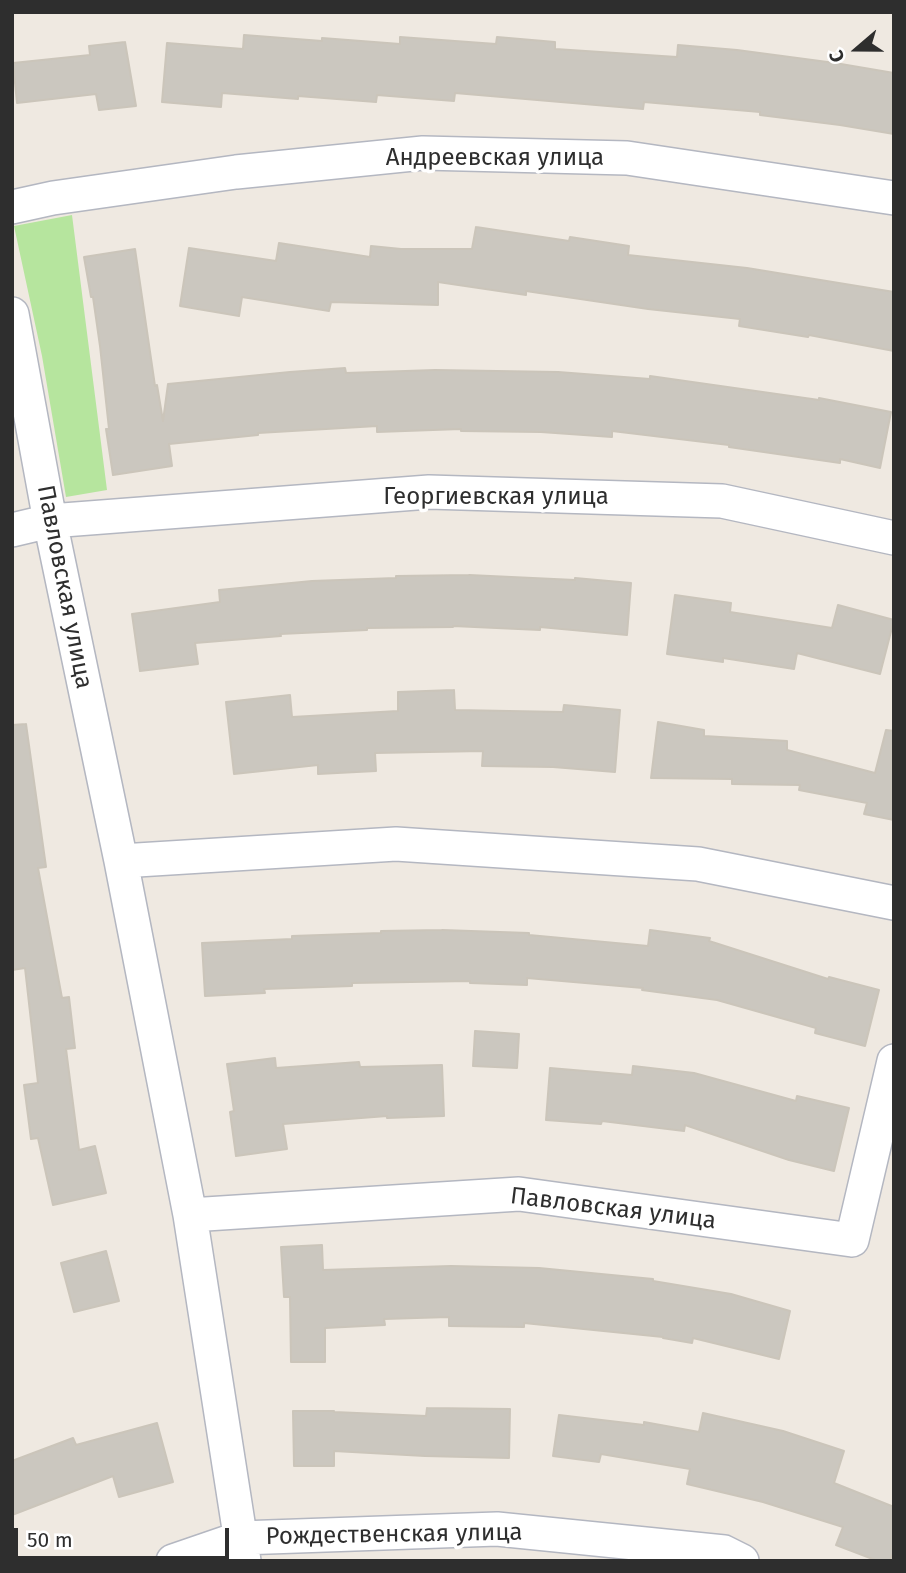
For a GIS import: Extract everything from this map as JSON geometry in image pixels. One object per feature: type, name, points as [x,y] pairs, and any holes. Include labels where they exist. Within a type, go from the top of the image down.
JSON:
[{"type":"street","name":"Андреевская улица","points":[[12,207],[53,198],[236,172],[423,153],[627,158],[894,198]]},
{"type":"street","name":"Павловская улица","points":[[12,314],[50,521],[121,861],[190,1215],[242,1549]]},
{"type":"street","name":"Георгиевская улица","points":[[12,530],[50,521],[429,492],[722,500],[894,538]]},
{"type":"street","points":[[121,861],[396,844],[698,864],[894,903]]},
{"type":"street","name":"Павловская улица","points":[[190,1215],[519,1194],[852,1240],[894,1062]]},
{"type":"street","name":"Рождественская улица","points":[[173,1561],[242,1549],[496,1529],[724,1552],[742,1561]]},
{"type":"green space","points":[[72,215],[107,490],[66,497],[42,356],[14,226]]},
{"type":"building","points":[[244,35],[400,44],[400,37],[496,44],[497,37],[555,42],[555,49],[677,57],[678,45],[835,63],[894,73],[894,134],[760,115],[760,112],[644,102],[643,109],[455,93],[454,101],[377,95],[376,102],[222,93],[221,107],[162,102],[167,43],[243,49]]},
{"type":"building","points":[[125,42],[136,106],[99,110],[96,94],[17,103],[13,63],[90,55],[89,46]]},
{"type":"building","points":[[476,227],[569,241],[570,237],[629,246],[628,255],[747,268],[894,292],[894,351],[809,335],[808,337],[739,326],[740,319],[526,291],[526,295],[438,282],[438,305],[331,302],[329,311],[242,297],[239,316],[180,306],[189,248],[276,261],[279,243],[370,257],[371,246],[401,249],[472,249]]},
{"type":"building","points":[[135,249],[155,386],[157,385],[163,421],[168,384],[290,372],[345,368],[346,373],[435,370],[558,372],[650,379],[650,376],[819,398],[891,412],[880,468],[840,459],[840,463],[729,445],[612,431],[612,437],[461,429],[377,432],[377,426],[258,433],[169,444],[172,466],[113,475],[106,429],[109,429],[100,346],[84,257]]},
{"type":"building","points":[[469,575],[575,578],[631,583],[627,635],[540,627],[540,630],[453,626],[280,634],[281,636],[195,643],[198,664],[140,671],[132,614],[220,602],[219,590],[312,581]]},
{"type":"building","points":[[675,595],[731,603],[730,612],[832,628],[838,605],[894,620],[880,674],[797,653],[794,669],[723,658],[723,662],[667,654]]},
{"type":"building","points":[[454,690],[455,710],[563,712],[564,705],[620,710],[615,772],[553,767],[482,766],[483,751],[375,753],[376,771],[318,774],[318,765],[234,774],[226,702],[290,695],[292,717],[398,711],[398,692]]},
{"type":"building","points":[[658,722],[704,730],[704,736],[787,741],[787,750],[875,773],[886,730],[894,731],[894,820],[864,814],[867,803],[799,790],[800,785],[732,784],[732,779],[651,778]]},
{"type":"building","points":[[26,724],[46,867],[38,868],[62,998],[69,997],[75,1048],[66,1049],[79,1150],[95,1146],[106,1193],[53,1205],[38,1138],[31,1139],[24,1085],[38,1083],[25,968],[12,970],[12,725]]},
{"type":"building","points":[[650,930],[710,938],[709,941],[828,979],[829,977],[879,990],[865,1046],[815,1033],[816,1028],[717,1000],[642,990],[643,988],[527,978],[527,985],[470,981],[352,983],[352,986],[264,989],[265,993],[205,996],[202,943],[381,931],[529,933],[648,946]]},
{"type":"building","points":[[475,1031],[519,1034],[517,1068],[473,1066]]},
{"type":"building","points":[[275,1058],[276,1068],[359,1062],[360,1067],[442,1065],[444,1116],[387,1116],[283,1124],[287,1149],[236,1156],[230,1112],[234,1111],[227,1064]]},
{"type":"building","points":[[633,1066],[694,1073],[796,1101],[797,1096],[849,1108],[834,1171],[789,1160],[685,1125],[684,1131],[602,1121],[601,1124],[546,1120],[550,1068],[632,1075]]},
{"type":"building","points":[[322,1245],[323,1270],[451,1266],[539,1268],[653,1279],[731,1294],[790,1311],[779,1359],[693,1338],[692,1343],[663,1337],[524,1323],[524,1327],[449,1326],[449,1317],[384,1319],[385,1325],[325,1328],[325,1362],[291,1362],[290,1297],[284,1297],[281,1247]]},
{"type":"building","points":[[106,1251],[119,1301],[74,1312],[61,1263]]},
{"type":"building","points":[[427,1408],[510,1409],[509,1458],[334,1451],[334,1466],[294,1466],[293,1411],[426,1416]]},
{"type":"building","points":[[703,1413],[783,1431],[844,1451],[834,1483],[894,1507],[894,1551],[890,1561],[878,1561],[836,1545],[843,1527],[763,1502],[687,1484],[690,1469],[601,1454],[599,1462],[553,1456],[559,1415],[644,1425],[644,1422],[699,1432]]},
{"type":"building","points":[[157,1423],[173,1482],[119,1497],[113,1476],[12,1515],[12,1461],[73,1438],[76,1445]]}]
